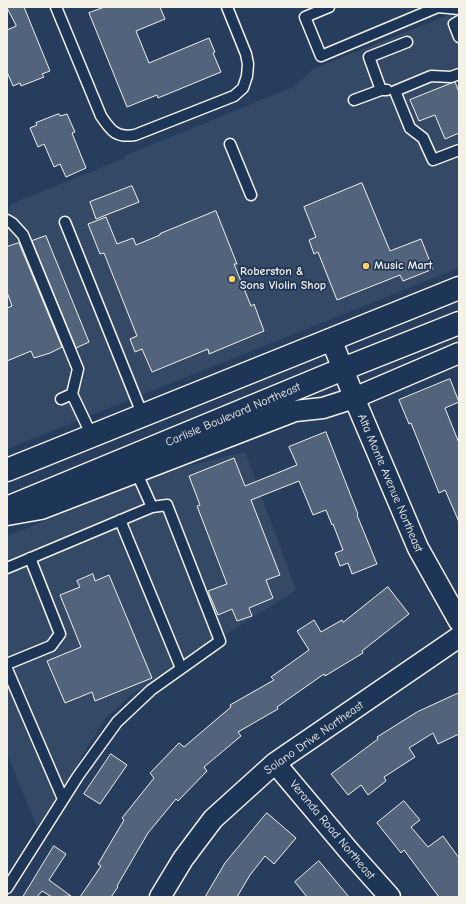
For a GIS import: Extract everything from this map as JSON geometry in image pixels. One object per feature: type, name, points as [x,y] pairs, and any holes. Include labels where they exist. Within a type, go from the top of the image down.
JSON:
[{"type":"main road","points":[[7,470],[459,288]]},
{"type":"main road","name":"Carlisle Boulevard Northeast","points":[[7,508],[133,465],[342,369],[459,323]]},
{"type":"street","name":"Alta Monte Avenue Northeast","points":[[331,339],[354,398],[418,548],[459,621]]},
{"type":"street","points":[[7,515],[41,509],[133,465],[295,411],[323,408],[354,398],[459,353]]},
{"type":"street","name":"Solano Drive Northeast","points":[[160,897],[183,859],[213,819],[275,763],[459,637]]},
{"type":"street","name":"Veranda Road Northeast","points":[[275,763],[349,852],[390,897]]},
{"type":"lane","points":[[56,7],[101,116],[108,127],[118,134],[126,136],[135,135],[234,96],[243,88],[247,76],[248,64],[246,54],[227,7]]},
{"type":"lane","points":[[329,7],[305,17],[321,56],[437,7],[459,9]]},
{"type":"lane","points":[[459,22],[454,24],[459,36]]},
{"type":"lane","points":[[381,90],[369,57],[408,42]]},
{"type":"lane","points":[[354,100],[381,90],[395,91],[431,76],[451,78],[459,74]]},
{"type":"lane","points":[[395,91],[410,128],[423,138],[433,160],[459,150]]},
{"type":"lane","points":[[230,144],[251,195]]},
{"type":"lane","points":[[7,220],[12,223],[23,235],[78,369],[72,394],[92,436]]},
{"type":"lane","points":[[65,222],[143,416]]},
{"type":"lane","points":[[61,399],[72,394]]},
{"type":"lane","points":[[133,465],[152,507]]},
{"type":"lane","points":[[7,568],[152,507],[167,505],[220,642],[151,690],[117,722],[78,776],[7,888]]},
{"type":"lane","points":[[120,520],[182,668]]},
{"type":"lane","points":[[7,664],[51,646],[60,634],[30,558]]},
{"type":"lane","points":[[7,669],[64,799]]},
{"type":"shaded area","points":[[459,11],[459,268],[7,449],[7,217],[11,204],[293,87],[315,68]]},
{"type":"shaded area","points":[[245,452],[296,590],[131,695],[104,720],[56,799],[37,827],[7,754],[7,536],[167,471]]},
{"type":"building","points":[[7,7],[24,7],[50,71],[42,74],[44,77],[21,86],[20,83],[13,86],[7,72],[7,30],[16,26]]},
{"type":"building","points":[[105,7],[160,7],[165,19],[136,31],[149,63],[209,38],[215,52],[213,53],[221,72],[158,98],[157,95],[127,107],[89,13]]},
{"type":"building","points":[[455,82],[459,92],[459,133],[445,139],[435,115],[419,121],[410,100]]},
{"type":"building","points":[[59,114],[60,116],[67,114],[75,132],[72,133],[86,168],[66,177],[60,164],[54,167],[44,144],[38,147],[30,128],[37,125],[36,123]]},
{"type":"building","points":[[362,183],[390,251],[421,239],[433,269],[403,281],[400,275],[337,300],[318,252],[314,254],[309,240],[316,237],[304,207]]},
{"type":"building","points":[[132,186],[139,202],[96,219],[90,202]]},
{"type":"building","points":[[216,211],[237,264],[234,264],[251,306],[254,304],[264,331],[209,354],[208,349],[152,372],[142,349],[135,352],[130,339],[137,336],[104,253],[100,254],[88,224],[106,217],[117,244],[133,238],[136,245]]},
{"type":"building","points":[[46,236],[89,342],[76,348],[32,241]]},
{"type":"building","points":[[19,243],[62,347],[34,358],[31,351],[7,361],[7,308],[12,306],[7,292],[7,247]]},
{"type":"building","points":[[450,379],[459,402],[445,408],[459,443],[459,522],[445,490],[439,493],[411,423],[409,424],[399,400]]},
{"type":"building","points":[[326,432],[377,564],[352,574],[348,563],[340,566],[335,553],[343,550],[333,524],[332,525],[326,510],[313,515],[299,481],[251,500],[280,575],[266,580],[273,598],[249,608],[252,616],[237,621],[232,609],[218,615],[208,591],[227,584],[197,506],[200,505],[189,476],[234,458],[245,486],[297,465],[289,447]]},
{"type":"building","points":[[93,574],[95,581],[109,575],[152,678],[95,701],[92,692],[65,703],[47,661],[81,647],[60,595],[80,587],[77,581]]},
{"type":"building","points":[[388,587],[409,614],[362,651],[363,653],[325,676],[324,674],[277,707],[278,709],[238,732],[241,736],[204,767],[207,771],[178,801],[176,799],[148,833],[111,897],[80,897],[101,866],[98,864],[124,820],[122,818],[154,778],[150,773],[179,743],[184,747],[231,707],[230,705],[274,680],[271,677],[309,650],[297,631],[314,620],[321,632],[342,620],[343,622]]},
{"type":"building","points":[[459,693],[459,734],[438,744],[433,733],[409,748],[415,757],[384,777],[386,781],[368,795],[361,785],[348,795],[331,774],[378,739],[377,737],[417,712]]},
{"type":"building","points":[[111,754],[127,765],[100,804],[84,794]]},
{"type":"building","points":[[404,801],[420,820],[411,827],[428,847],[443,836],[459,858],[459,897],[439,897],[404,850],[401,853],[377,823]]},
{"type":"building","points":[[267,813],[296,838],[274,864],[265,856],[250,875],[237,897],[205,897],[225,863]]},
{"type":"building","points":[[54,846],[66,854],[49,880],[71,896],[52,897],[42,891],[37,897],[23,897]]},
{"type":"building","points":[[319,861],[349,897],[307,897],[295,882]]},
{"type":"place","name":"Music Mart","points":[[366,266]]},
{"type":"place","name":"Roberston & Sons Violin Shop","points":[[232,279]]}]
